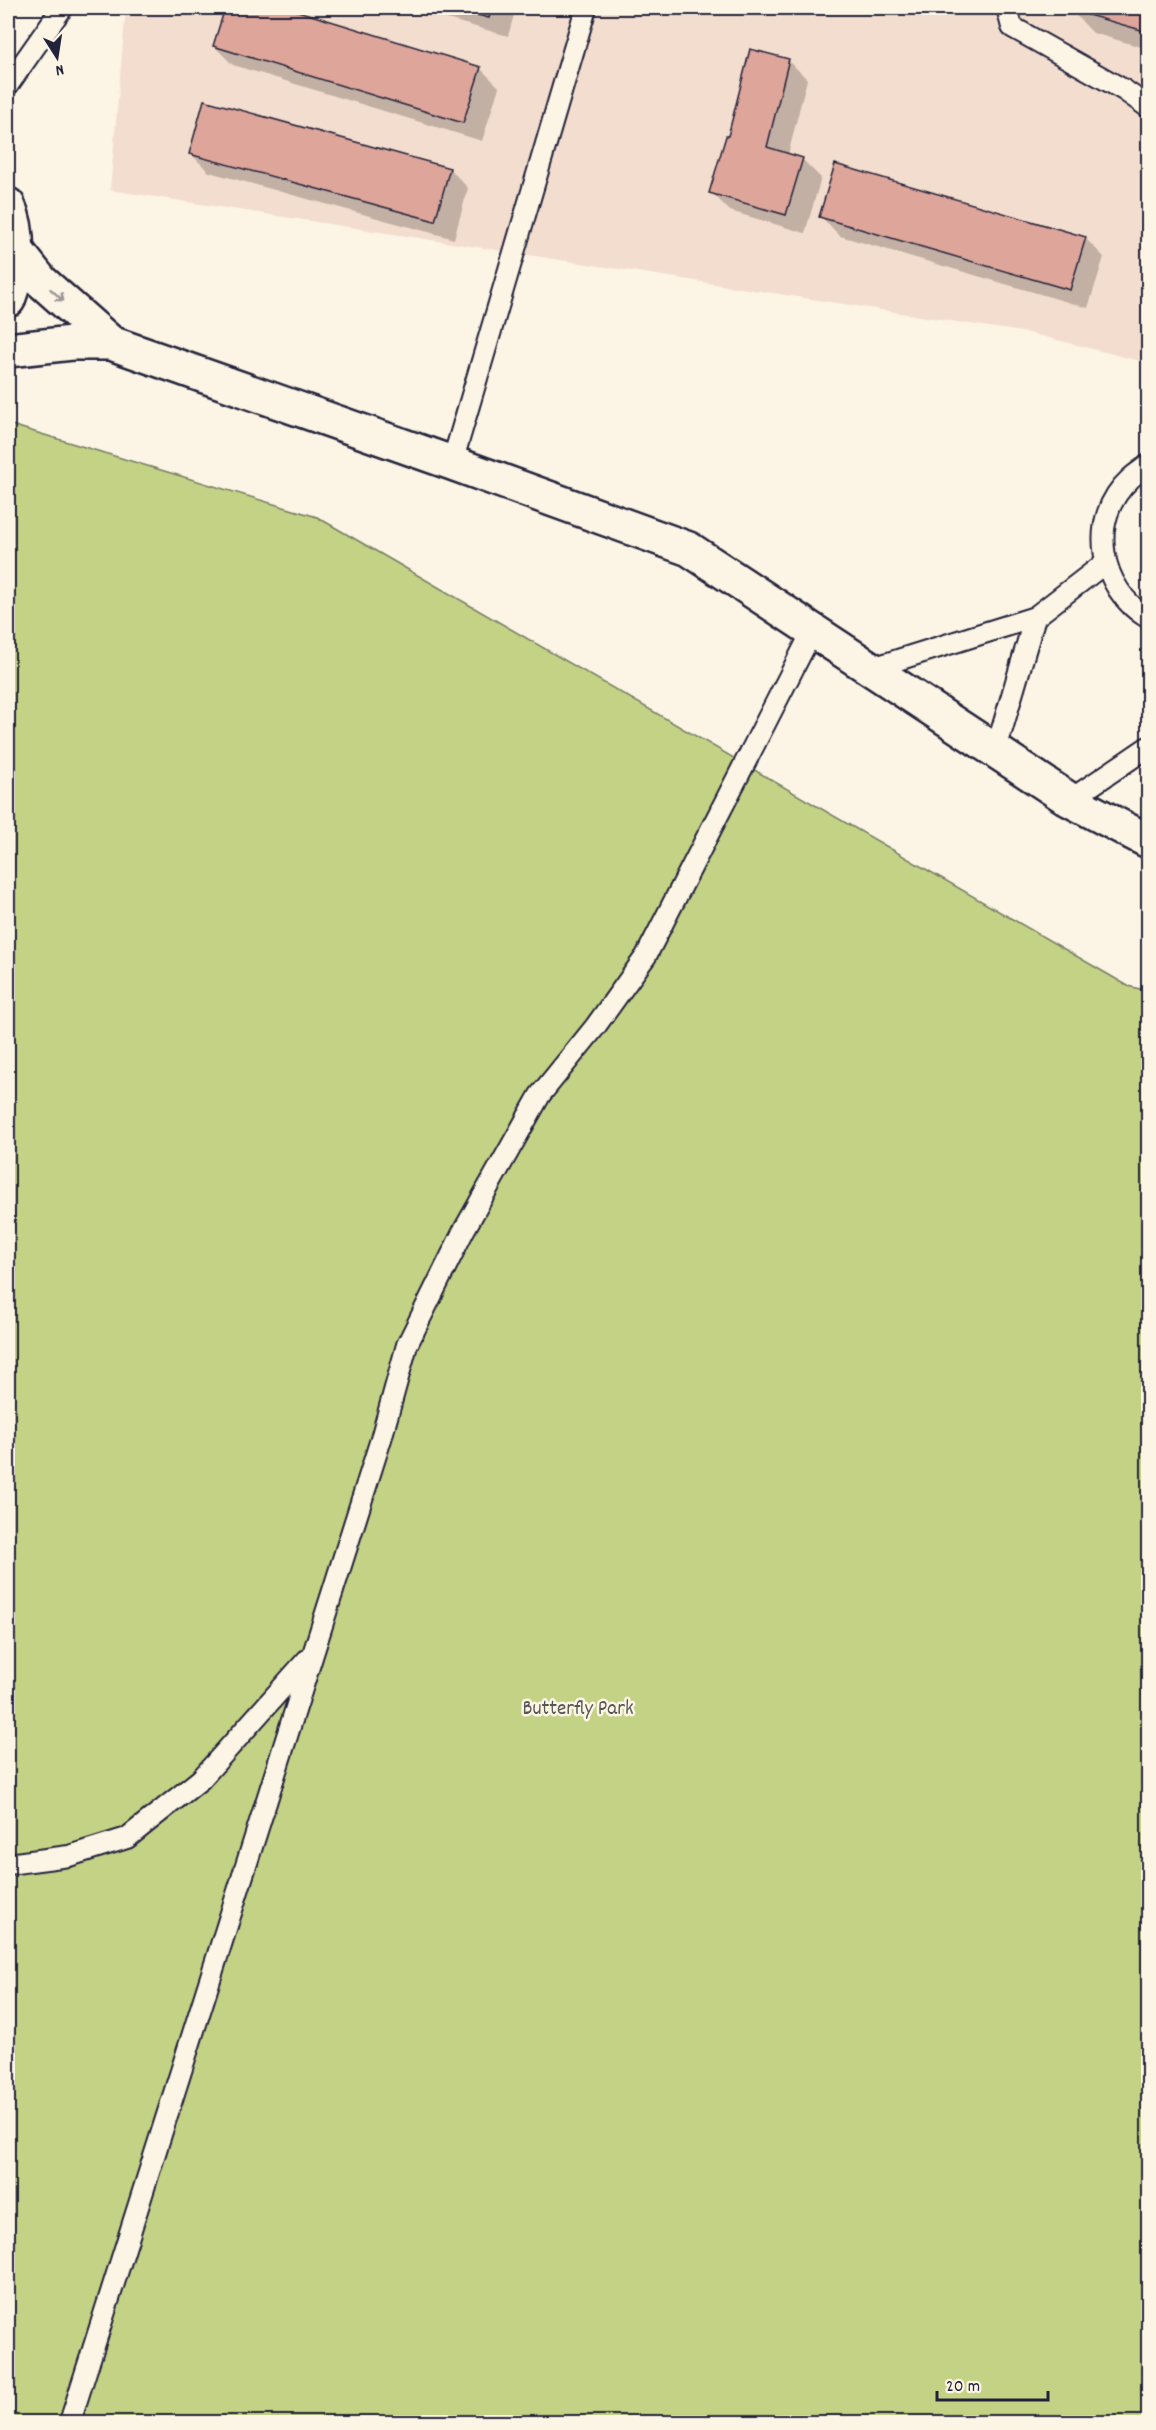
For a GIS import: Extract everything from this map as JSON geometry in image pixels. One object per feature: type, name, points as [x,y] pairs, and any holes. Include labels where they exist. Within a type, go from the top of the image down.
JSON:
[{"type":"main road","points":[[8,205],[18,252],[12,291],[8,300]]},
{"type":"main road","points":[[18,252],[41,281],[111,343]]},
{"type":"main road","points":[[8,350],[72,343],[111,343],[689,549],[995,753],[1070,800],[1149,841]]},
{"type":"lane","points":[[8,85],[62,8]]},
{"type":"lane","points":[[452,463],[586,8]]},
{"type":"lane","points":[[1007,8],[1012,27],[1149,106]]},
{"type":"lane","points":[[1149,465],[1128,480],[1111,504],[1103,533],[1105,563],[1116,589],[1135,610],[1149,618]]},
{"type":"lane","points":[[869,669],[1035,616],[1105,563]]},
{"type":"lane","points":[[995,753],[1035,616]]},
{"type":"lane","points":[[70,2422],[381,1439],[407,1345],[464,1230],[540,1095],[596,1027],[646,956],[813,630]]},
{"type":"lane","points":[[1070,800],[1149,747]]},
{"type":"lane","points":[[8,1864],[69,1856],[127,1838],[201,1779],[311,1656]]},
{"type":"shaded area","points":[[126,8],[1148,8],[1148,363],[1029,333],[110,190]]},
{"type":"green space","name":"Butterfly Park","points":[[8,424],[317,517],[1128,986],[1148,991],[1148,2422],[8,2422]]},
{"type":"building","points":[[225,8],[288,8],[481,67],[463,123],[213,46]]},
{"type":"building","points":[[452,8],[492,8],[489,18]]},
{"type":"building","points":[[1148,8],[1148,32],[1067,9]]},
{"type":"building","points":[[750,49],[789,59],[767,147],[803,158],[786,215],[709,193],[726,136],[728,136]]},
{"type":"building","points":[[204,100],[450,168],[435,221],[189,154]]},
{"type":"building","points":[[835,164],[1086,237],[1070,290],[819,217]]}]
